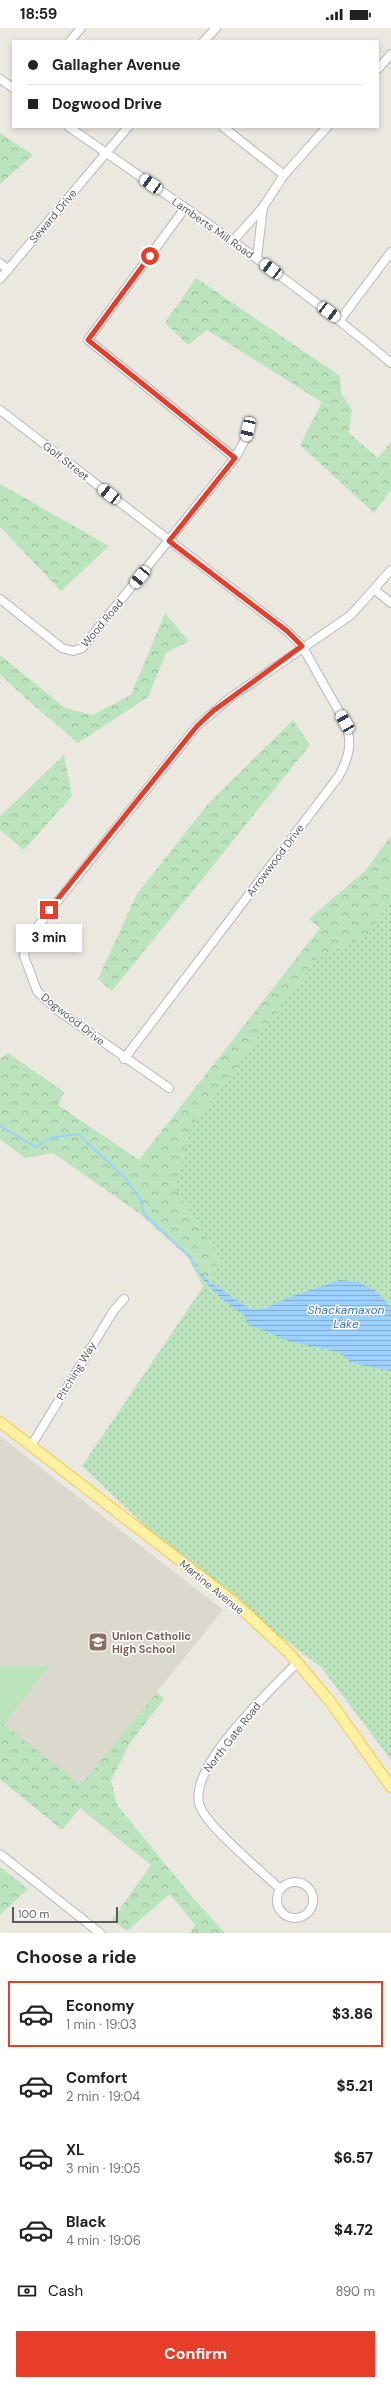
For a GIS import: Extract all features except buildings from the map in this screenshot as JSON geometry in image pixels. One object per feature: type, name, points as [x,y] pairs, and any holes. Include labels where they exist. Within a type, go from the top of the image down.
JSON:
[{"type":"main road","name":"Martine Avenue","points":[[0,1422],[234,1602],[297,1662],[329,1700],[391,1786]]},
{"type":"street","points":[[71,40],[81,28]]},
{"type":"street","points":[[205,40],[216,28]]},
{"type":"street","points":[[379,68],[391,54]]},
{"type":"street","points":[[0,79],[12,87]]},
{"type":"street","name":"Lamberts Mill Road","points":[[70,128],[233,241],[340,320],[389,360]]},
{"type":"street","name":"Seward Drive","points":[[0,280],[105,152],[127,128]]},
{"type":"street","points":[[224,128],[284,174]]},
{"type":"street","points":[[233,241],[263,207],[284,174],[326,128]]},
{"type":"street","points":[[256,258],[263,207]]},
{"type":"street","points":[[185,208],[88,340],[235,458]]},
{"type":"street","points":[[340,320],[391,252]]},
{"type":"street","points":[[0,263],[8,270]]},
{"type":"street","name":"Golf Street","points":[[0,410],[287,631],[302,646]]},
{"type":"street","name":"Wood Road","points":[[0,599],[62,648],[73,651],[82,648],[235,458],[246,438],[250,421]]},
{"type":"street","name":"Dogwood Drive","points":[[169,1088],[124,1058],[49,1003],[37,991],[24,956],[26,941],[197,726],[218,707],[302,646],[351,615],[375,590],[391,570]]},
{"type":"street","points":[[375,590],[391,603]]},
{"type":"street","name":"Arrowwood Drive","points":[[124,1058],[339,776],[345,765],[351,745],[350,733],[302,646]]},
{"type":"street","name":"Pitching Way","points":[[31,1446],[114,1310],[124,1299]]},
{"type":"street","name":"North Gate Road","points":[[280,1889],[210,1822],[199,1804],[199,1791],[207,1766],[244,1718],[297,1662]]},
{"type":"street","points":[[0,1854],[100,1933]]},
{"type":"street","points":[[291,1882],[302,1883],[307,1886],[313,1900],[311,1909],[307,1914],[297,1918],[282,1914],[276,1898],[280,1889],[291,1882]]},
{"type":"shaded area","name":"Union Catholic High School","points":[[0,1436],[223,1610],[81,1786],[0,1721]]},
{"type":"green space","points":[[0,133],[33,155],[0,184]]},
{"type":"green space","points":[[196,278],[340,376],[341,393],[352,410],[349,433],[378,458],[391,442],[391,489],[374,513],[300,445],[322,402],[207,330],[188,345],[165,323]]},
{"type":"green space","points":[[0,484],[109,546],[61,591],[0,527]]},
{"type":"green space","points":[[165,613],[189,641],[166,653],[148,697],[78,743],[0,674],[0,655],[65,708],[93,715],[131,695]]},
{"type":"green space","points":[[293,720],[310,745],[112,991],[98,979],[137,894],[208,804]]},
{"type":"green space","points":[[64,755],[72,796],[24,850],[0,830],[0,816]]},
{"type":"green space","points":[[391,836],[391,900],[369,935],[317,958],[190,1129],[175,1188],[220,1259],[211,1279],[203,1287],[188,1257],[139,1213],[53,1153],[25,1158],[0,1139],[0,1059],[8,1053],[64,1092],[58,1105],[139,1160],[320,928],[309,919],[365,871]]},
{"type":"green space","points":[[391,900],[391,1760],[321,1667],[245,1610],[160,1540],[82,1466],[203,1287],[211,1279],[220,1259],[175,1188],[190,1129],[317,958],[369,935]]},
{"type":"green space","points":[[0,1666],[49,1666],[4,1724],[0,1721]]},
{"type":"green space","points":[[157,1692],[164,1699],[130,1743],[111,1780],[117,1805],[193,1898],[225,1933],[190,1933],[195,1925],[170,1894],[127,1931],[112,1920],[151,1865],[80,1808],[62,1830],[0,1779],[0,1721],[81,1785]]},
{"type":"green space","points":[[0,1867],[28,1889],[0,1915]]},
{"type":"water","name":"Shackamaxon Lake","points":[[196,1269],[211,1283],[250,1309],[266,1308],[290,1297],[340,1280],[359,1282],[376,1291],[391,1308],[391,1371],[352,1363],[339,1352],[291,1342],[247,1324],[245,1316],[218,1295],[206,1283]]},
{"type":"waterway","points":[[0,1126],[36,1147],[50,1138],[78,1134],[127,1180],[141,1201],[144,1214],[191,1258],[196,1269]]},
{"type":"place","name":"Union Catholic High School","points":[[98,1642]]},
{"type":"route","points":[[49,910],[197,726],[230,698],[302,646],[287,631],[169,541],[235,458],[88,340],[150,256]]}]
